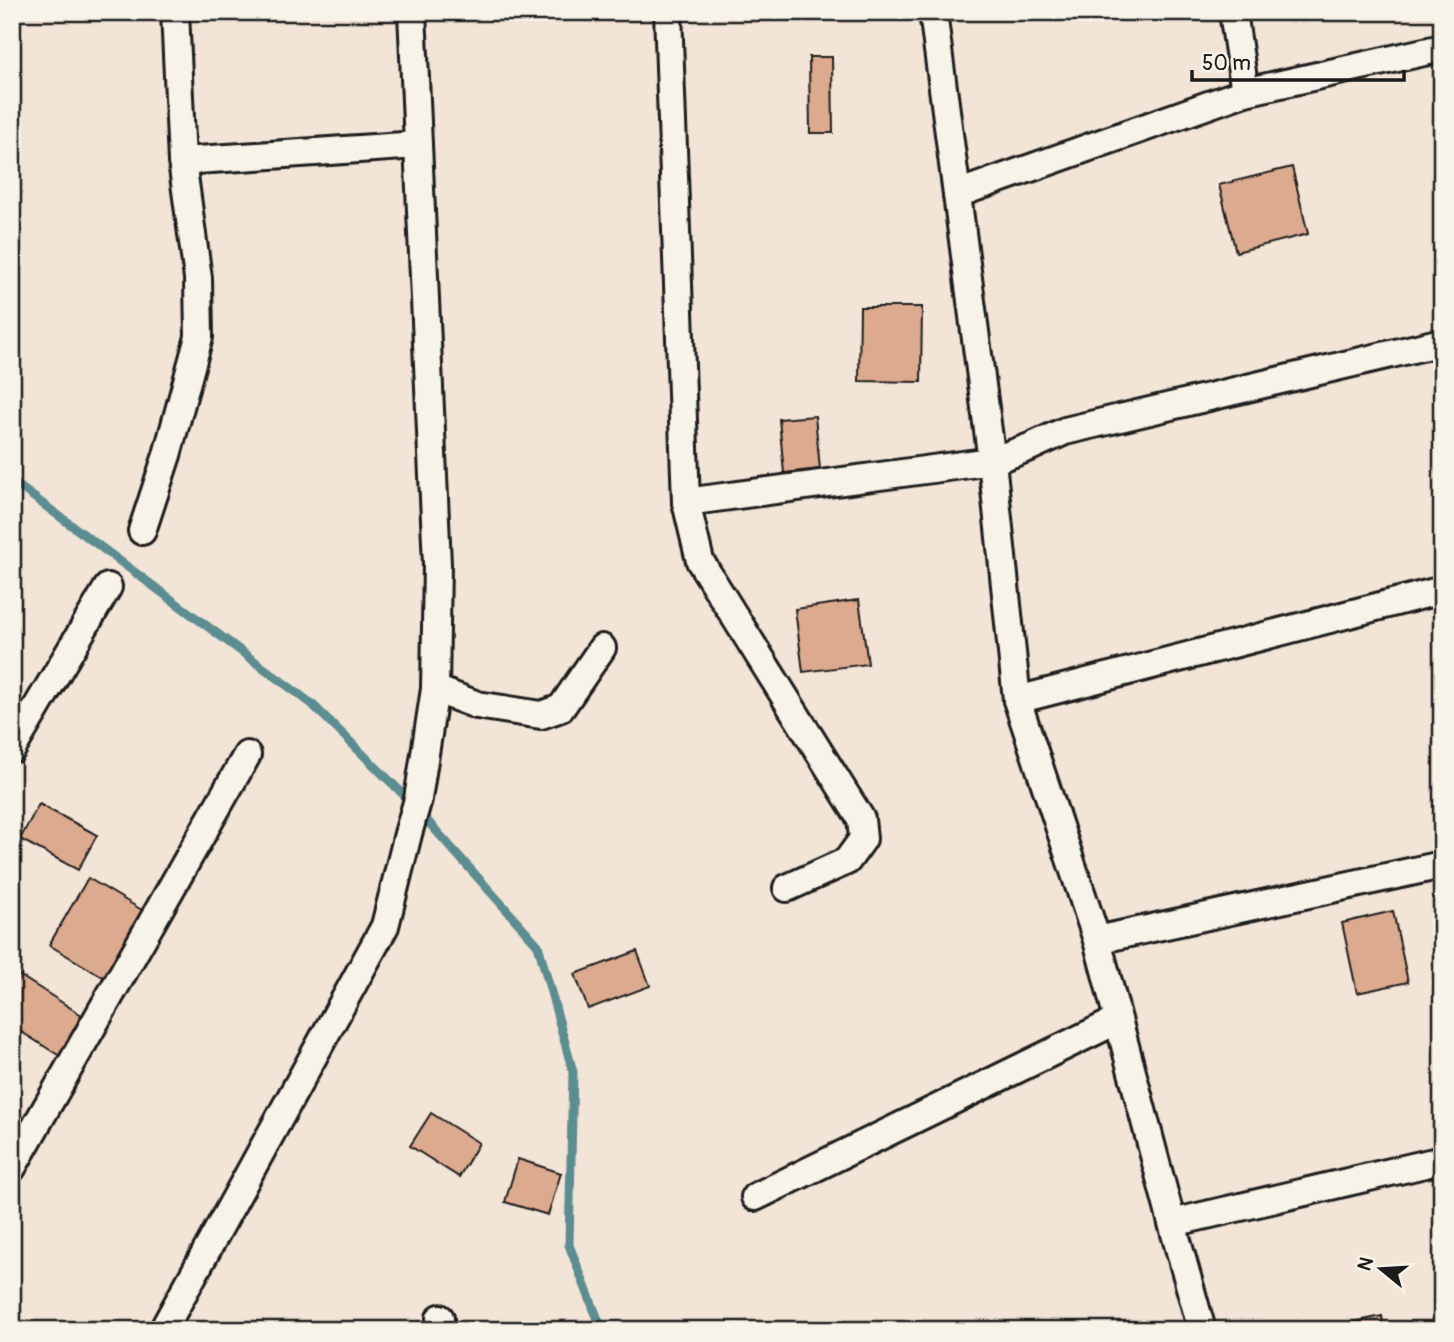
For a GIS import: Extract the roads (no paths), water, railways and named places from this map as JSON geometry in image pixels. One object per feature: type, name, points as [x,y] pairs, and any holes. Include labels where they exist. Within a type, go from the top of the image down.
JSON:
[{"type":"street","points":[[142,531],[167,455],[199,337],[198,278],[182,161],[175,12]]},
{"type":"street","points":[[163,1330],[385,926],[418,799],[435,688],[437,564],[412,12]]},
{"type":"street","points":[[668,12],[687,502],[700,561],[861,819],[863,839],[847,861],[787,888]]},
{"type":"street","points":[[933,12],[992,461],[1017,700],[1097,940],[1202,1330]]},
{"type":"street","points":[[1233,12],[1245,92]]},
{"type":"street","points":[[957,194],[1245,92],[1442,48]]},
{"type":"street","points":[[182,161],[418,145]]},
{"type":"street","points":[[687,502],[992,461],[1065,431],[1442,342]]},
{"type":"street","points":[[12,749],[108,587]]},
{"type":"street","points":[[1017,700],[1442,590]]},
{"type":"street","points":[[435,688],[477,705],[541,715],[561,708],[602,649]]},
{"type":"street","points":[[12,1168],[247,755]]},
{"type":"street","points":[[1097,940],[1442,865]]},
{"type":"street","points":[[755,1196],[1118,1020]]},
{"type":"street","points":[[1172,1223],[1442,1160]]},
{"type":"waterway","points":[[12,481],[312,704],[406,797],[538,945],[573,1072],[569,1245],[602,1330]]}]
